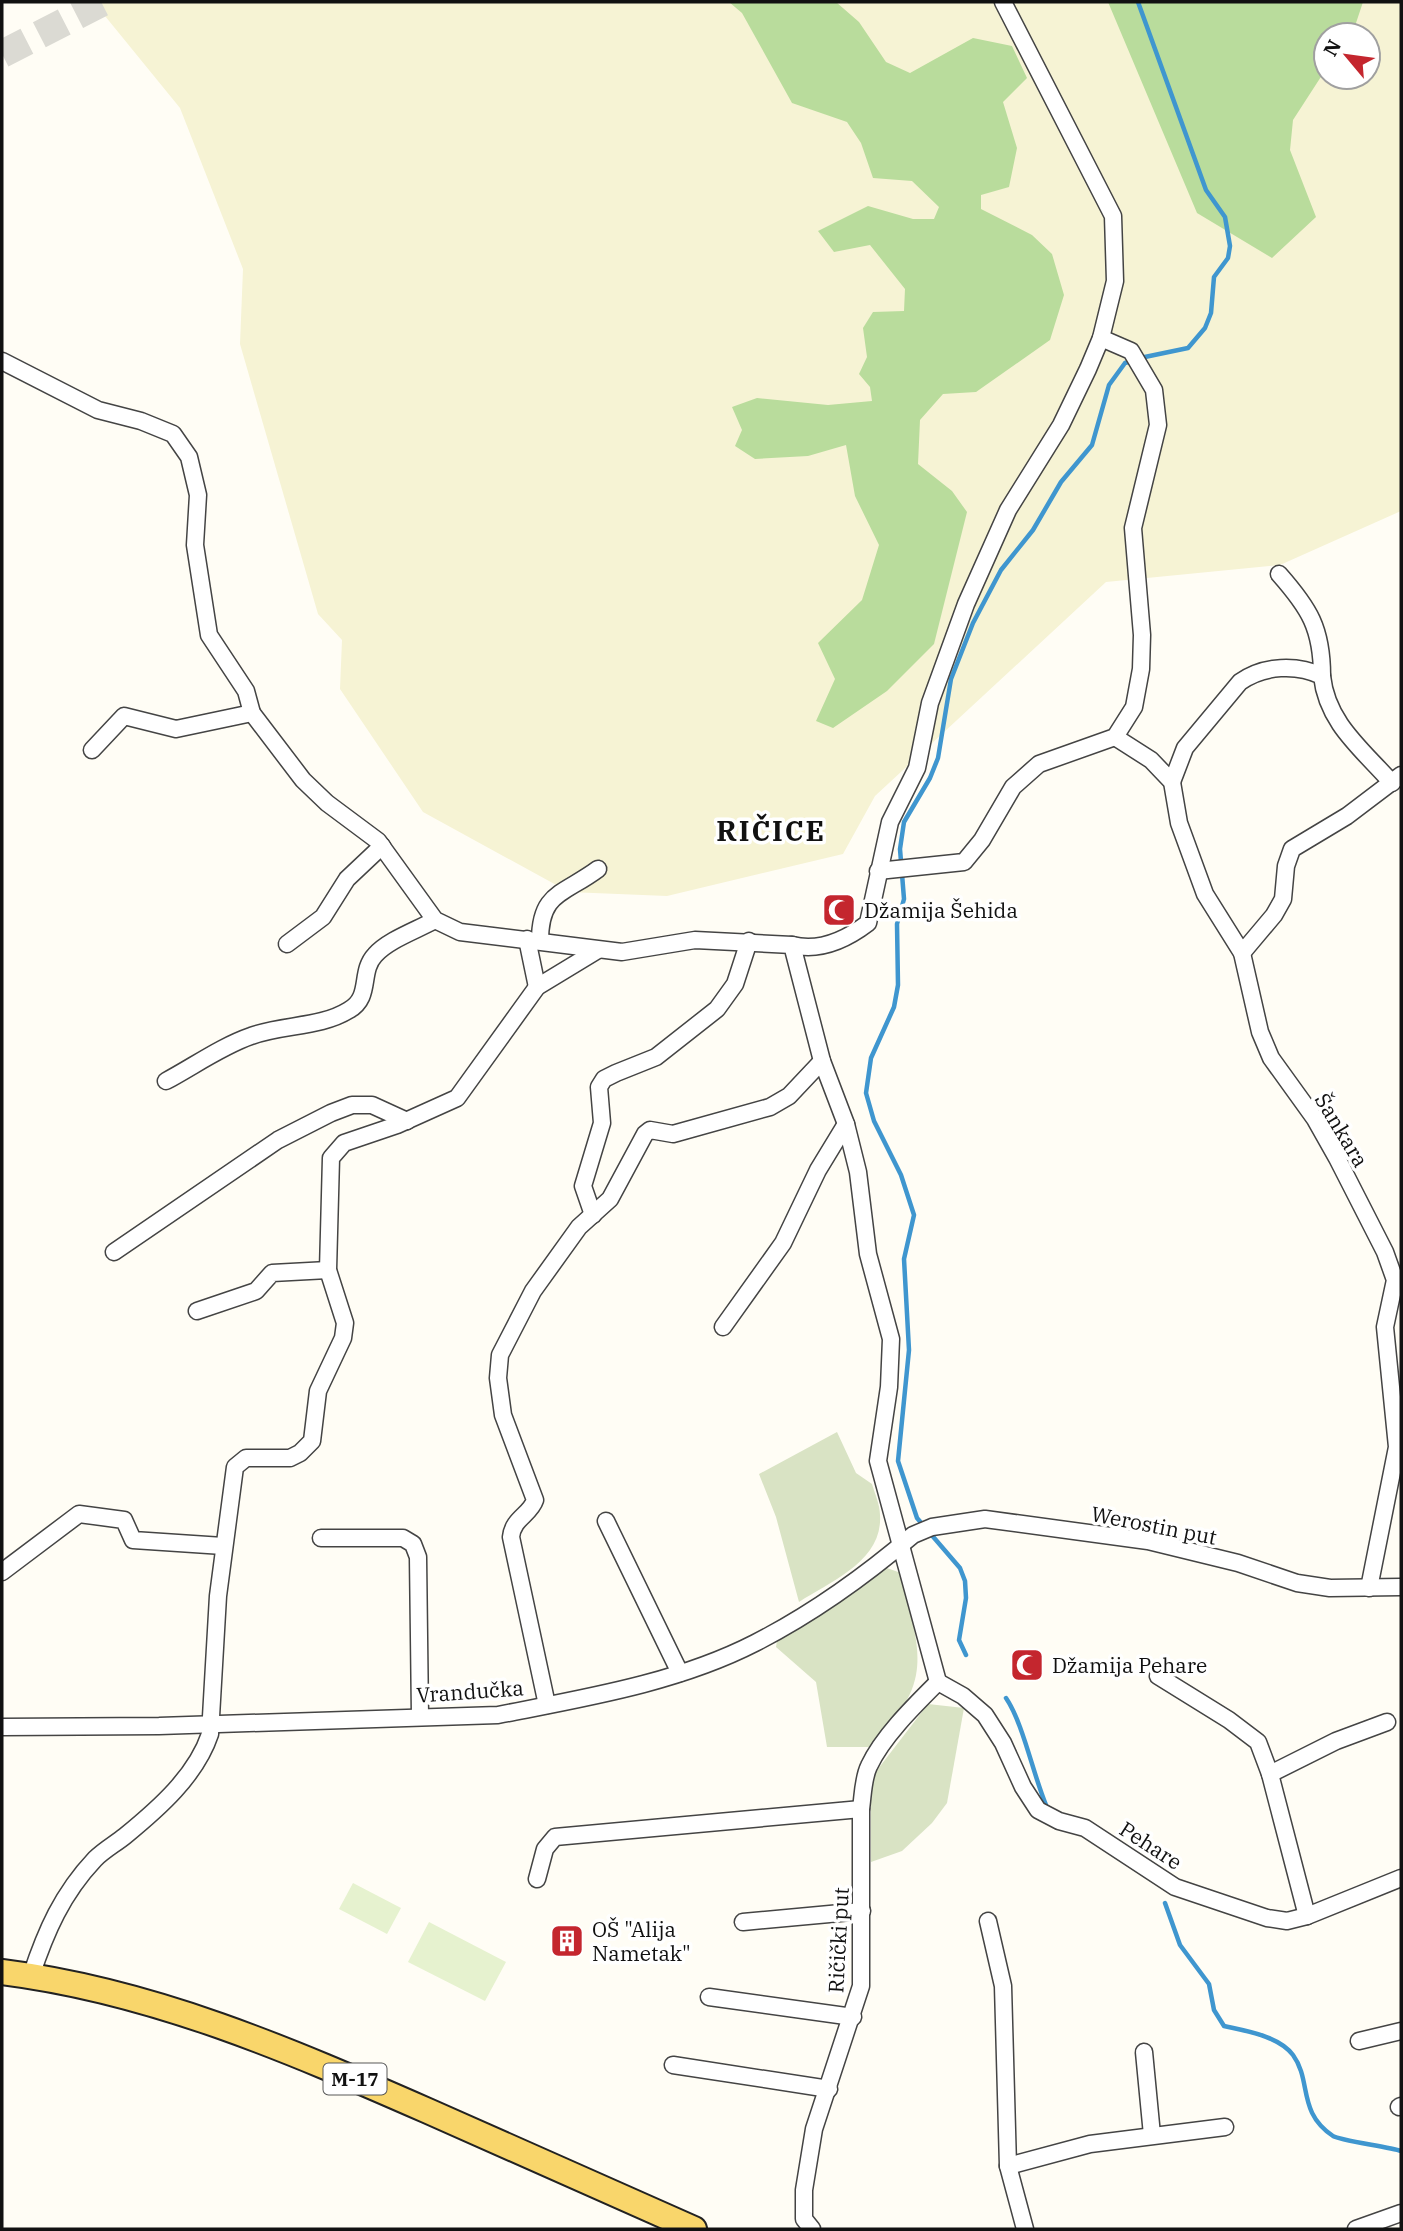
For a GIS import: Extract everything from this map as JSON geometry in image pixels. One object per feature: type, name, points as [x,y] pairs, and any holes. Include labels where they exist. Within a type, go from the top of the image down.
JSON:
[{"type":"main road","name":"M-17","points":[[2,1972],[173,2008],[271,2043],[694,2229]]},
{"type":"street","points":[[2,361],[98,410],[173,434],[189,457],[198,495],[195,545],[209,635],[246,691],[251,713],[303,780],[383,846],[435,920],[460,932],[621,952],[695,940],[749,941],[812,947],[835,943],[851,936],[868,923],[873,911],[878,871],[890,822],[917,768],[930,704],[966,604],[1008,510],[1060,425],[1101,338],[1115,281],[1114,216],[1003,2]]},
{"type":"street","points":[[878,871],[964,862],[982,840],[1013,787],[1039,764],[1115,737],[1134,707],[1141,669],[1142,635],[1133,528],[1158,425],[1154,390],[1131,351],[1101,338]]},
{"type":"street","points":[[1242,953],[1274,915],[1283,899],[1286,866],[1292,849],[1347,816],[1397,779],[1339,724],[1325,699],[1322,658],[1309,609],[1279,574]]},
{"type":"street","points":[[1115,737],[1151,760],[1172,782],[1185,748],[1248,675],[1304,667],[1322,676]]},
{"type":"street","points":[[92,750],[124,716],[176,729],[251,713]]},
{"type":"street","name":"Šankara","points":[[1172,782],[1179,823],[1205,894],[1242,953],[1261,1032],[1272,1058],[1332,1148],[1385,1252],[1395,1280],[1385,1327],[1396,1378],[1397,1447],[1369,1588]]},
{"type":"street","points":[[287,944],[323,917],[347,879],[383,846]]},
{"type":"street","points":[[537,987],[533,940],[544,908],[598,869]]},
{"type":"street","points":[[166,1081],[248,1037],[315,1023],[351,1010],[365,992],[369,962],[376,953],[435,920]]},
{"type":"street","points":[[593,1215],[583,1186],[601,1123],[599,1087],[604,1079],[656,1057],[717,1009],[735,984],[749,941]]},
{"type":"street","points":[[792,945],[822,1061],[846,1124],[859,1172],[869,1254],[891,1339],[889,1387],[878,1461],[938,1682]]},
{"type":"street","points":[[31,1976],[47,1929],[73,1884],[98,1856],[166,1798],[205,1748],[210,1723],[223,1546],[235,1467],[241,1459],[290,1458],[300,1453],[312,1440],[318,1391],[343,1338],[345,1323],[328,1270],[331,1158],[344,1143],[407,1121],[464,1093],[537,987],[598,950]]},
{"type":"street","points":[[547,1705],[511,1537],[515,1522],[531,1508],[535,1500],[503,1415],[498,1378],[499,1355],[533,1292],[579,1227],[610,1199],[645,1134],[650,1130],[673,1134],[770,1107],[789,1096],[822,1061]]},
{"type":"street","points":[[114,1252],[278,1140],[331,1113],[352,1105],[372,1105],[407,1121]]},
{"type":"street","points":[[723,1327],[783,1242],[818,1170],[846,1124]]},
{"type":"street","points":[[197,1311],[256,1291],[272,1273],[328,1270]]},
{"type":"street","points":[[2,1572],[79,1514],[124,1520],[133,1541],[223,1546]]},
{"type":"street","name":"Werostin put","points":[[901,1545],[924,1530],[985,1519],[1147,1541],[1238,1563],[1297,1583],[1330,1588],[1401,1587]]},
{"type":"street","points":[[606,1521],[680,1673]]},
{"type":"street","points":[[321,1538],[403,1538],[413,1544],[418,1557],[420,1716]]},
{"type":"street","name":"Vrandučka","points":[[2,1727],[498,1715],[680,1673],[753,1644],[785,1626],[901,1545]]},
{"type":"street","points":[[1158,1676],[1229,1720],[1258,1742],[1270,1774],[1307,1916]]},
{"type":"street","name":"Ričički put","points":[[808,2224],[804,2190],[814,2129],[862,1986],[861,1809],[869,1766],[910,1710],[938,1682]]},
{"type":"street","name":"Pehare","points":[[938,1682],[963,1696],[985,1715],[1038,1810],[1059,1821],[1085,1828],[1175,1887],[1267,1918],[1287,1921],[1307,1916],[1401,1878]]},
{"type":"street","points":[[1270,1774],[1336,1741],[1387,1722]]},
{"type":"street","points":[[537,1878],[545,1849],[555,1837],[861,1809]]},
{"type":"street","points":[[743,1922],[862,1911]]},
{"type":"street","points":[[988,1921],[1003,1986],[1008,2166],[1025,2229]]},
{"type":"street","points":[[709,1997],[853,2017]]},
{"type":"street","points":[[1359,2041],[1401,2031]]},
{"type":"street","points":[[1144,2052],[1152,2135]]},
{"type":"street","points":[[673,2065],[829,2089]]},
{"type":"street","points":[[1008,2166],[1090,2144],[1226,2127]]},
{"type":"street","points":[[1356,2229],[1401,2213]]},
{"type":"shaded area","points":[[79,2],[1401,2],[1401,511],[1280,565],[1106,582],[875,796],[843,854],[667,896],[569,892],[423,812],[340,689],[342,640],[318,614],[240,344],[243,269],[180,108],[105,16]]},
{"type":"green space","points":[[729,2],[836,2],[859,22],[886,62],[910,73],[973,38],[1012,46],[1027,78],[1003,102],[1017,148],[1009,187],[981,195],[981,209],[1032,235],[1052,254],[1064,295],[1050,340],[976,392],[943,394],[920,420],[918,464],[952,491],[967,512],[934,644],[887,691],[833,728],[816,721],[835,679],[818,643],[862,600],[879,545],[855,496],[846,445],[808,456],[755,459],[735,446],[742,430],[732,407],[757,398],[828,405],[872,401],[870,387],[859,374],[867,357],[863,328],[873,312],[904,311],[905,289],[870,245],[834,252],[818,231],[868,206],[913,219],[934,219],[939,207],[912,181],[873,178],[861,143],[847,122],[792,103],[742,13]]},
{"type":"green space","points":[[1108,2],[1363,2],[1357,21],[1312,21],[1312,91],[1293,120],[1290,150],[1316,217],[1272,258],[1197,213]]},
{"type":"green space","points":[[837,1432],[856,1473],[872,1484],[880,1511],[879,1531],[873,1545],[853,1568],[799,1602],[776,1517],[759,1474]]},
{"type":"green space","points":[[884,1567],[901,1573],[917,1647],[914,1685],[905,1704],[869,1747],[827,1747],[816,1682],[776,1647],[777,1641]]},
{"type":"green space","points":[[928,1704],[964,1708],[947,1803],[932,1823],[902,1851],[871,1862],[871,1778]]},
{"type":"green space","points":[[353,1883],[401,1908],[387,1934],[339,1909]]},
{"type":"green space","points":[[429,1922],[506,1962],[485,2001],[408,1962]]},
{"type":"waterway","points":[[1138,2],[1206,190],[1225,217],[1230,246],[1228,258],[1214,277],[1211,313],[1205,328],[1188,348],[1140,358]]},
{"type":"waterway","points":[[966,1655],[959,1640],[966,1598],[965,1581],[960,1568],[917,1518],[898,1461],[909,1350],[904,1259],[914,1215],[901,1175],[874,1121],[866,1093],[871,1058],[894,1007],[898,985],[897,924],[904,899],[900,849],[904,822],[930,778],[938,758],[951,679],[973,623],[1001,570],[1033,530],[1061,482],[1092,445],[1109,385],[1125,363],[1132,361]]},
{"type":"waterway","points":[[1006,1698],[1018,1721],[1046,1805]]},
{"type":"waterway","points":[[1165,1903],[1180,1945],[1209,1984],[1214,2010],[1224,2026],[1262,2035],[1279,2043],[1293,2055],[1299,2065],[1314,2117],[1333,2136],[1401,2151]]},
{"type":"tunnel","points":[[2,54],[103,2]]},
{"type":"place","name":"Džamija Šehida","points":[[839,910]]},
{"type":"place","name":"Džamija Pehare","points":[[1027,1665]]},
{"type":"place","name":"OŠ \"Alija Nametak\"","points":[[567,1941]]},
{"type":"district","name":"RIČICE","points":[[771,830]]}]
